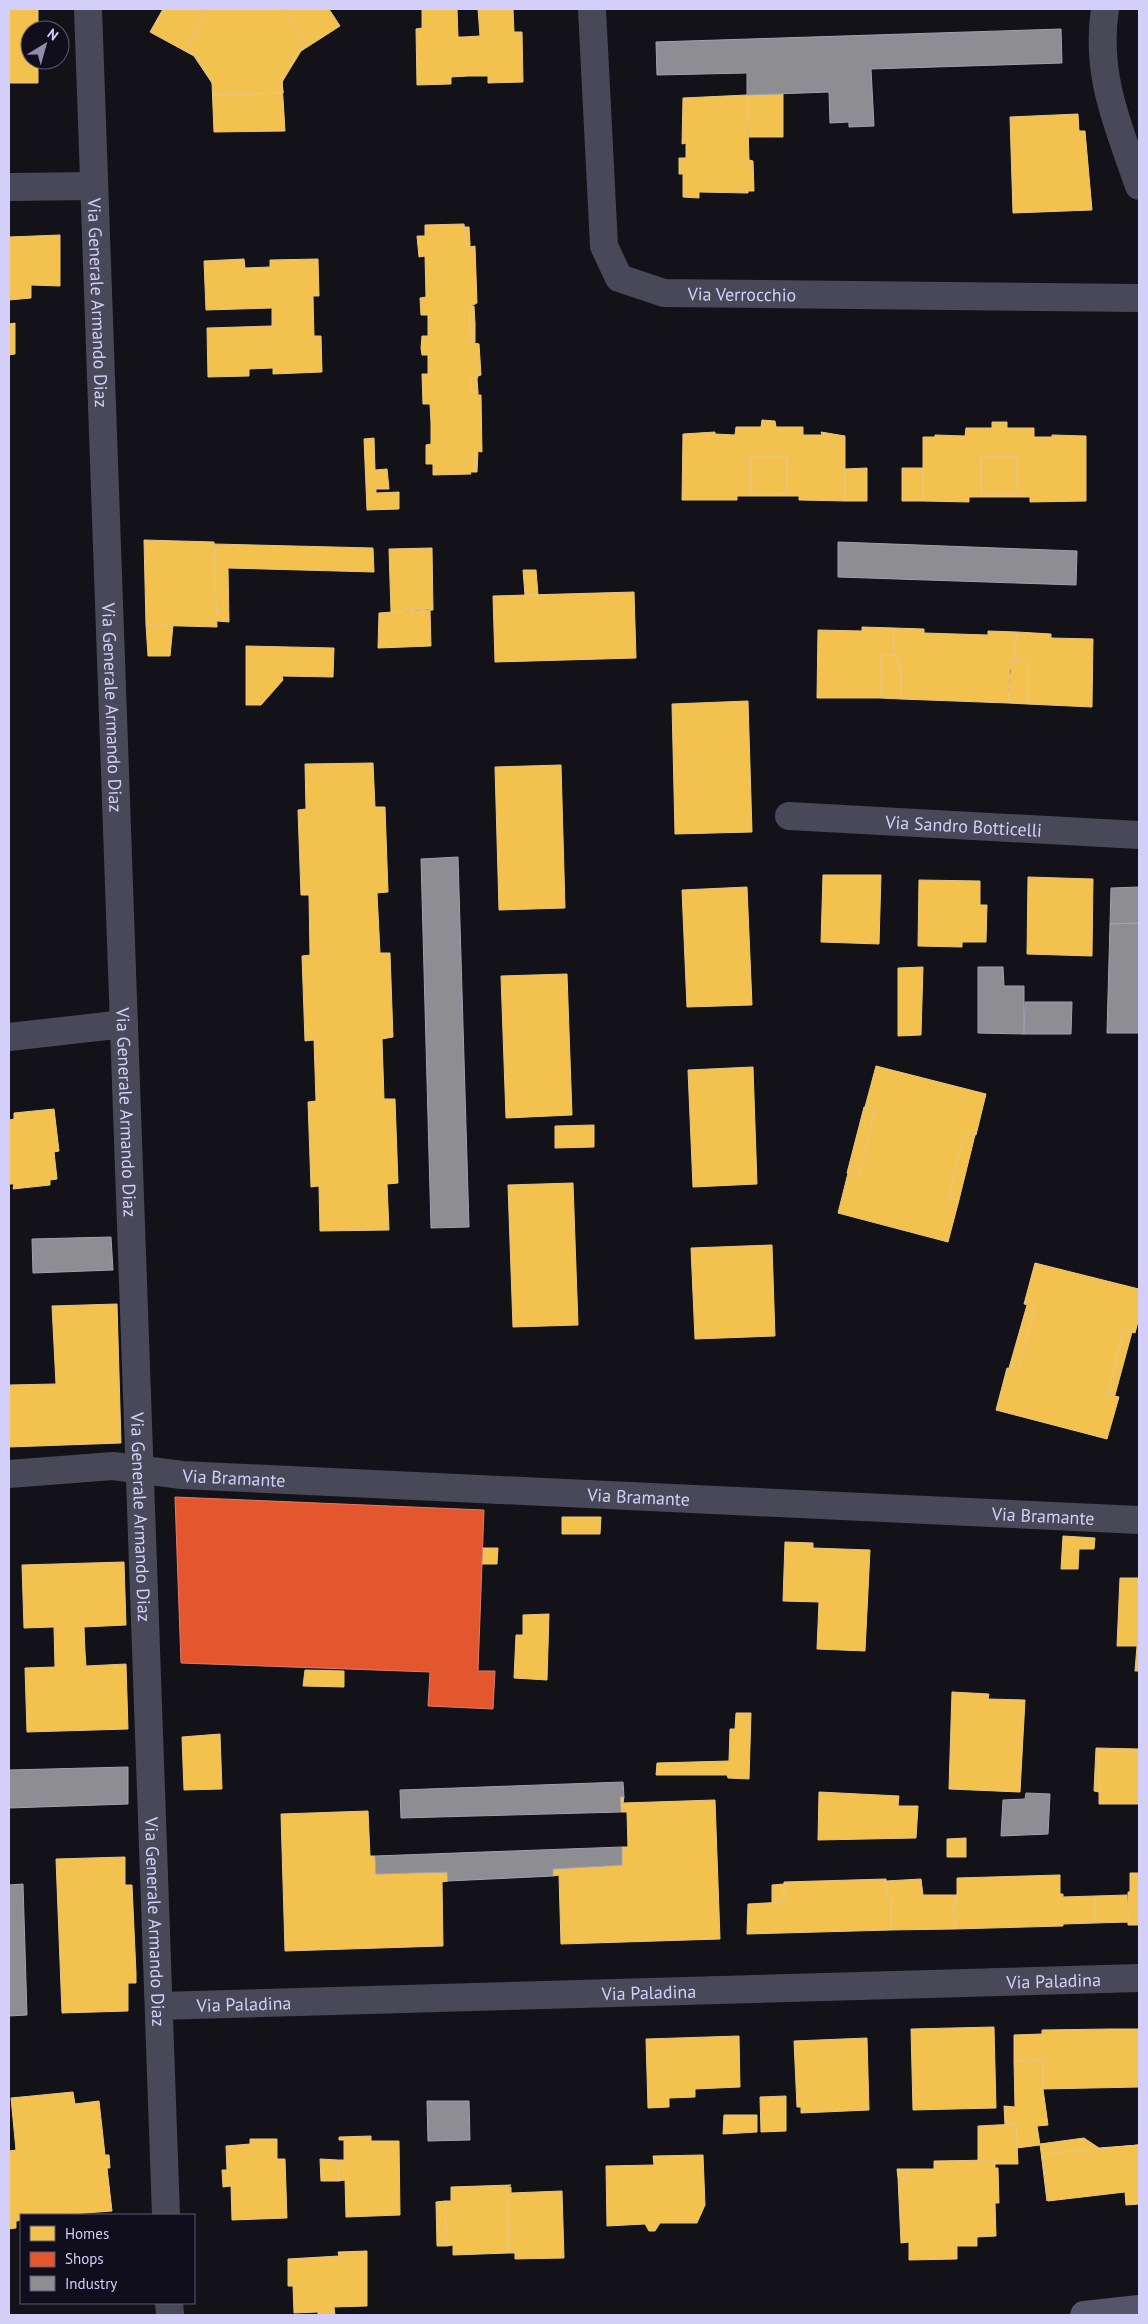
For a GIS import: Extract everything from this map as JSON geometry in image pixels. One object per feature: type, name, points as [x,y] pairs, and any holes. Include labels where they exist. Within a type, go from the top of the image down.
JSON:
[{"type":"street","name":"Via Generale Armando Diaz","points":[[88,9],[166,2214]]},
{"type":"street","name":"Via Verrocchio","points":[[592,9],[604,246],[619,278],[664,293],[1139,298]]},
{"type":"street","points":[[1105,9],[1101,35],[1107,90],[1139,186]]},
{"type":"street","points":[[9,187],[94,186]]},
{"type":"street","name":"Via Sandro Botticelli","points":[[789,816],[1139,835]]},
{"type":"street","points":[[9,1037],[124,1024]]},
{"type":"street","name":"Via Bramante","points":[[9,1474],[113,1466],[182,1475],[1139,1520]]},
{"type":"street","name":"Via Paladina","points":[[159,2006],[1139,1978]]},
{"type":"street","points":[[1084,2315],[1139,2309]]},
{"type":"building: Homes","points":[[9,9],[38,9],[38,20],[20,20],[20,70],[38,70],[38,83],[9,83]]},
{"type":"building: Homes","points":[[163,9],[207,9],[186,50],[197,56],[213,81],[214,95],[283,93],[285,131],[214,132],[212,83],[194,56],[150,32]]},
{"type":"building: Homes","points":[[207,9],[283,9],[308,45],[296,53],[282,81],[283,93],[214,95],[213,81],[197,56],[186,50]]},
{"type":"building: Homes","points":[[283,9],[329,9],[340,26],[301,51],[282,82],[296,53],[308,45]]},
{"type":"building: Homes","points":[[422,9],[457,9],[458,37],[463,37],[480,36],[478,9],[513,9],[514,32],[522,32],[523,82],[488,83],[488,76],[468,76],[451,77],[451,84],[417,85],[416,29],[422,28]]},
{"type":"building: Homes","points":[[783,94],[783,137],[748,137],[747,95]]},
{"type":"building: Homes","points":[[747,95],[749,160],[753,161],[754,191],[748,191],[748,193],[699,192],[699,198],[683,197],[683,174],[679,174],[679,158],[686,158],[686,143],[682,144],[683,98]]},
{"type":"building: Homes","points":[[1078,114],[1079,131],[1085,131],[1092,210],[1013,213],[1010,117]]},
{"type":"building: Homes","points":[[464,224],[466,244],[470,243],[470,247],[475,246],[477,303],[469,307],[471,342],[479,344],[481,375],[477,379],[471,378],[472,392],[478,392],[478,395],[481,395],[482,452],[478,451],[474,455],[474,472],[470,472],[471,474],[433,475],[433,464],[426,464],[426,445],[431,444],[430,404],[423,404],[422,374],[428,374],[428,355],[422,355],[421,348],[422,336],[428,336],[428,315],[421,315],[420,298],[426,297],[425,256],[419,257],[417,236],[425,236],[425,225]]},
{"type":"building: Homes","points":[[464,227],[469,227],[470,243],[466,244]]},
{"type":"building: Homes","points":[[60,235],[60,286],[31,285],[31,298],[9,300],[9,237]]},
{"type":"building: Homes","points":[[244,259],[245,268],[270,267],[270,260],[318,259],[319,296],[313,296],[314,336],[321,336],[322,372],[273,374],[273,368],[249,369],[249,376],[208,377],[207,328],[272,326],[272,308],[206,310],[204,261]]},
{"type":"building: Homes","points":[[474,306],[475,342],[471,342],[469,307]]},
{"type":"building: Homes","points":[[15,323],[15,354],[9,355],[9,324]]},
{"type":"building: Homes","points":[[471,378],[477,379],[478,392],[472,392]]},
{"type":"building: Homes","points":[[762,420],[775,421],[776,427],[803,427],[803,435],[822,435],[821,432],[845,436],[845,501],[799,500],[799,496],[737,496],[737,500],[682,500],[683,434],[715,432],[715,434],[735,435],[736,427],[761,427]],"holes":[[[751,456],[787,456],[787,493],[751,494]]]},
{"type":"building: Homes","points":[[992,422],[1007,422],[1007,428],[1034,428],[1034,437],[1052,437],[1052,435],[1086,436],[1086,501],[1030,502],[1030,497],[969,497],[969,502],[923,501],[923,437],[935,437],[935,435],[965,436],[966,428],[992,428]],"holes":[[[981,456],[1017,457],[1016,495],[981,494]]]},
{"type":"building: Homes","points":[[374,438],[375,470],[387,469],[389,489],[376,489],[376,493],[399,492],[399,509],[367,510],[364,439]]},
{"type":"building: Homes","points":[[478,451],[477,472],[474,472],[474,455]]},
{"type":"building: Homes","points":[[751,456],[787,456],[787,493],[751,494]]},
{"type":"building: Homes","points":[[981,456],[1017,457],[1016,495],[981,494]]},
{"type":"building: Homes","points":[[867,468],[867,501],[845,501],[845,469]]},
{"type":"building: Homes","points":[[902,468],[923,468],[923,501],[902,501]]},
{"type":"building: Homes","points":[[144,540],[214,542],[217,627],[146,625]]},
{"type":"building: Homes","points":[[214,544],[373,548],[374,572],[228,568],[229,622],[217,621]]},
{"type":"building: Homes","points":[[432,548],[433,610],[391,612],[389,549]]},
{"type":"building: Homes","points":[[523,570],[536,570],[538,595],[525,595]]},
{"type":"building: Homes","points":[[634,592],[636,658],[495,662],[493,596]]},
{"type":"building: Homes","points":[[430,609],[431,646],[378,648],[379,613]]},
{"type":"building: Homes","points":[[146,625],[173,625],[170,656],[148,656]]},
{"type":"building: Homes","points":[[862,627],[894,628],[894,655],[881,655],[880,698],[817,698],[818,630],[862,631]]},
{"type":"building: Homes","points":[[894,628],[924,629],[924,633],[988,635],[988,631],[1017,632],[1014,660],[1012,660],[1012,669],[1010,669],[1008,703],[901,699],[901,666],[898,666],[898,655],[894,655]]},
{"type":"building: Homes","points":[[1017,632],[1051,634],[1051,638],[1093,639],[1092,707],[1027,704],[1028,661],[1014,660]]},
{"type":"building: Homes","points":[[246,646],[334,648],[333,677],[282,676],[283,680],[261,705],[246,705]]},
{"type":"building: Homes","points":[[881,655],[898,655],[898,666],[901,666],[901,699],[880,698]]},
{"type":"building: Homes","points":[[1012,660],[1028,661],[1027,704],[1008,703]]},
{"type":"building: Homes","points":[[748,701],[752,832],[675,834],[672,704]]},
{"type":"building: Homes","points":[[373,763],[375,807],[385,807],[388,892],[377,893],[380,953],[390,953],[393,1037],[382,1039],[384,1099],[395,1099],[398,1183],[387,1184],[389,1230],[320,1231],[319,1186],[311,1187],[308,1102],[316,1101],[314,1040],[305,1041],[302,956],[310,955],[309,895],[301,895],[298,810],[306,809],[305,764]]},
{"type":"building: Homes","points":[[561,765],[565,908],[499,910],[495,767]]},
{"type":"building: Homes","points":[[823,875],[881,875],[879,944],[821,942]]},
{"type":"building: Homes","points":[[1028,877],[1093,879],[1092,956],[1027,954]]},
{"type":"building: Homes","points":[[919,880],[980,881],[980,905],[987,905],[986,942],[962,942],[962,947],[918,946]]},
{"type":"building: Homes","points":[[747,887],[752,1005],[687,1007],[682,890]]},
{"type":"building: Homes","points":[[923,967],[921,1035],[898,1036],[898,968]]},
{"type":"building: Homes","points":[[567,974],[572,1115],[506,1118],[501,976]]},
{"type":"building: Homes","points":[[876,1066],[986,1094],[976,1135],[964,1133],[949,1198],[959,1200],[948,1242],[838,1213],[848,1173],[859,1175],[875,1110],[865,1107]]},
{"type":"building: Homes","points":[[753,1067],[757,1184],[693,1187],[688,1070]]},
{"type":"building: Homes","points":[[864,1107],[875,1110],[859,1175],[847,1173]]},
{"type":"building: Homes","points":[[54,1109],[59,1151],[54,1152],[57,1179],[50,1180],[50,1185],[13,1189],[14,1184],[9,1184],[9,1120],[14,1119],[14,1113]]},
{"type":"building: Homes","points":[[594,1125],[594,1147],[555,1148],[555,1126]]},
{"type":"building: Homes","points":[[964,1133],[975,1135],[959,1200],[949,1198]]},
{"type":"building: Homes","points":[[573,1183],[578,1325],[513,1327],[508,1185]]},
{"type":"building: Homes","points":[[772,1245],[775,1336],[695,1339],[691,1248]]},
{"type":"building: Homes","points":[[1035,1263],[1139,1289],[1139,1318],[1135,1333],[1123,1330],[1108,1394],[1119,1397],[1107,1439],[996,1410],[1007,1368],[1018,1370],[1035,1306],[1024,1304]]},
{"type":"building: Homes","points":[[117,1304],[121,1443],[9,1447],[9,1385],[56,1384],[52,1306]]},
{"type":"building: Homes","points":[[1027,1305],[1035,1306],[1018,1370],[1009,1368]]},
{"type":"building: Homes","points":[[1123,1330],[1132,1332],[1115,1395],[1108,1394]]},
{"type":"building: Homes","points":[[562,1517],[601,1517],[600,1534],[562,1534]]},
{"type":"building: Homes","points":[[1063,1536],[1095,1538],[1094,1549],[1079,1549],[1078,1569],[1061,1569]]},
{"type":"building: Homes","points":[[785,1542],[813,1543],[813,1548],[870,1550],[865,1651],[817,1649],[819,1602],[783,1601]]},
{"type":"building: Homes","points":[[482,1548],[498,1548],[497,1564],[482,1564]]},
{"type":"building: Homes","points":[[124,1562],[126,1625],[84,1627],[86,1666],[126,1664],[128,1729],[27,1732],[25,1668],[55,1667],[54,1627],[24,1628],[22,1565]]},
{"type":"building: Homes","points":[[1120,1578],[1139,1578],[1139,1646],[1117,1646]]},
{"type":"building: Homes","points":[[549,1614],[547,1680],[514,1678],[516,1635],[523,1635],[523,1615]]},
{"type":"building: Homes","points":[[1137,1646],[1139,1646],[1139,1671],[1135,1671]]},
{"type":"building: Homes","points":[[305,1670],[344,1671],[344,1687],[303,1686]]},
{"type":"building: Homes","points":[[952,1692],[989,1694],[988,1699],[1025,1700],[1020,1792],[949,1789]]},
{"type":"building: Homes","points":[[736,1713],[751,1713],[749,1779],[728,1778],[727,1775],[656,1775],[657,1763],[729,1761],[730,1729],[735,1729]]},
{"type":"building: Homes","points":[[220,1734],[222,1789],[184,1790],[182,1737]]},
{"type":"building: Homes","points":[[1096,1748],[1139,1749],[1139,1752],[1099,1751],[1099,1792],[1094,1791]]},
{"type":"building: Homes","points":[[1099,1751],[1139,1752],[1139,1804],[1099,1804]]},
{"type":"building: Homes","points":[[819,1792],[899,1796],[898,1806],[918,1806],[916,1838],[818,1840]]},
{"type":"building: Homes","points":[[620,1797],[624,1797],[623,1803],[715,1800],[720,1939],[561,1944],[559,1875],[553,1876],[553,1869],[622,1865],[622,1847],[628,1847],[627,1812],[621,1812]]},
{"type":"building: Homes","points":[[368,1811],[370,1856],[375,1856],[376,1874],[447,1872],[448,1881],[442,1882],[443,1946],[285,1951],[281,1814]]},
{"type":"building: Homes","points":[[966,1838],[966,1857],[947,1857],[947,1839]]},
{"type":"building: Homes","points":[[125,1857],[125,1885],[132,1885],[136,1973],[136,1983],[128,1983],[128,2011],[62,2013],[56,1859]]},
{"type":"building: Homes","points":[[1130,1873],[1139,1873],[1139,1925],[1128,1925]]},
{"type":"building: Homes","points":[[1060,1875],[1060,1894],[1063,1894],[1063,1897],[1095,1896],[1095,1923],[1063,1924],[1063,1926],[955,1929],[954,1901],[957,1901],[957,1878]]},
{"type":"building: Homes","points":[[886,1879],[887,1898],[891,1897],[891,1930],[747,1934],[748,1904],[784,1902],[784,1882]]},
{"type":"building: Homes","points":[[921,1879],[923,1895],[957,1895],[957,1901],[954,1901],[955,1929],[891,1930],[891,1897],[887,1898],[886,1881]]},
{"type":"building: Homes","points":[[784,1884],[784,1902],[772,1903],[772,1885]]},
{"type":"building: Homes","points":[[1127,1895],[1128,1922],[1095,1923],[1095,1896]]},
{"type":"building: Homes","points":[[994,2027],[996,2108],[913,2110],[911,2029]]},
{"type":"building: Homes","points":[[1139,2029],[1139,2087],[1043,2089],[1043,2060],[1014,2061],[1014,2035],[1042,2034],[1042,2030]]},
{"type":"building: Homes","points":[[739,2036],[740,2087],[695,2089],[695,2097],[669,2098],[669,2107],[648,2108],[646,2039]]},
{"type":"building: Homes","points":[[867,2038],[869,2110],[801,2113],[801,2107],[797,2107],[794,2041]]},
{"type":"building: Homes","points":[[1043,2060],[1043,2089],[1048,2125],[1037,2126],[1040,2145],[1017,2148],[1016,2124],[1005,2125],[1004,2106],[1015,2107],[1014,2061]]},
{"type":"building: Homes","points":[[73,2092],[75,2104],[99,2101],[105,2155],[109,2155],[110,2168],[107,2168],[112,2211],[72,2214],[20,2214],[20,2220],[9,2223],[9,2151],[16,2150],[11,2098]]},
{"type":"building: Homes","points":[[786,2096],[786,2131],[761,2132],[760,2097]]},
{"type":"building: Homes","points":[[724,2115],[757,2115],[757,2132],[723,2134]]},
{"type":"building: Homes","points":[[1016,2124],[1018,2164],[995,2164],[995,2160],[978,2160],[978,2126]]},
{"type":"building: Homes","points":[[371,2136],[371,2141],[399,2141],[400,2215],[346,2217],[345,2180],[339,2181],[338,2160],[344,2160],[344,2140],[339,2140],[339,2137]]},
{"type":"building: Homes","points":[[1084,2138],[1099,2148],[1139,2145],[1043,2154],[1047,2201],[1040,2144]]},
{"type":"building: Homes","points":[[250,2139],[277,2139],[277,2159],[285,2159],[287,2218],[232,2220],[231,2186],[223,2187],[222,2170],[227,2170],[226,2146],[250,2144]]},
{"type":"building: Homes","points":[[1139,2145],[1139,2204],[1126,2205],[1125,2192],[1048,2201],[1043,2154]]},
{"type":"building: Homes","points":[[703,2155],[705,2205],[697,2223],[660,2223],[655,2231],[649,2231],[645,2224],[607,2226],[606,2166],[654,2165],[653,2156]]},
{"type":"building: Homes","points":[[320,2159],[338,2160],[339,2181],[321,2181]]},
{"type":"building: Homes","points":[[995,2160],[995,2168],[998,2168],[999,2203],[995,2203],[996,2236],[977,2237],[977,2246],[957,2246],[957,2259],[909,2260],[909,2242],[901,2243],[898,2178],[907,2178],[907,2169],[934,2169],[934,2161]]},
{"type":"building: Homes","points":[[897,2169],[907,2169],[907,2178],[898,2178]]},
{"type":"building: Homes","points":[[511,2185],[507,2188],[509,2253],[453,2255],[453,2245],[447,2246],[445,2201],[451,2201],[451,2187]]},
{"type":"building: Homes","points":[[511,2187],[511,2193],[562,2191],[564,2258],[515,2259],[515,2253],[509,2253],[507,2188]]},
{"type":"building: Homes","points":[[445,2201],[447,2246],[437,2246],[436,2202]]},
{"type":"building: Homes","points":[[16,2222],[16,2228],[9,2229],[9,2223]]},
{"type":"building: Homes","points":[[367,2251],[367,2306],[334,2307],[335,2315],[318,2315],[318,2312],[294,2313],[293,2286],[288,2286],[288,2259],[339,2256],[338,2252]]},
{"type":"building: Shops","points":[[175,1497],[484,1510],[478,1671],[495,1671],[493,1709],[428,1706],[430,1672],[181,1663]]},
{"type":"building: Industry","points":[[1061,29],[1062,63],[871,69],[874,126],[849,127],[849,122],[830,123],[829,92],[747,95],[747,73],[657,75],[656,42]]},
{"type":"building: Industry","points":[[838,542],[1077,551],[1076,585],[838,577]]},
{"type":"building: Industry","points":[[458,857],[469,1227],[431,1228],[421,859]]},
{"type":"building: Industry","points":[[1139,887],[1139,923],[1110,924],[1111,888]]},
{"type":"building: Industry","points":[[1139,923],[1139,1033],[1107,1033],[1110,924]]},
{"type":"building: Industry","points":[[978,967],[1003,967],[1004,986],[1024,986],[1024,1034],[978,1033]]},
{"type":"building: Industry","points":[[1025,1002],[1072,1002],[1071,1034],[1024,1034]]},
{"type":"building: Industry","points":[[111,1237],[113,1270],[33,1273],[32,1239]]},
{"type":"building: Industry","points":[[128,1767],[128,1804],[9,1808],[9,1770]]},
{"type":"building: Industry","points":[[623,1782],[624,1797],[620,1797],[621,1812],[401,1818],[400,1790]]},
{"type":"building: Industry","points":[[1026,1793],[1050,1794],[1048,1834],[1001,1836],[1003,1800],[1025,1799]]},
{"type":"building: Industry","points":[[622,1847],[622,1865],[553,1869],[553,1876],[448,1881],[447,1872],[376,1874],[375,1856]]},
{"type":"building: Industry","points":[[23,1884],[27,2015],[9,2016],[9,1885]]},
{"type":"building: Industry","points":[[427,2101],[469,2101],[470,2140],[428,2141]]}]
